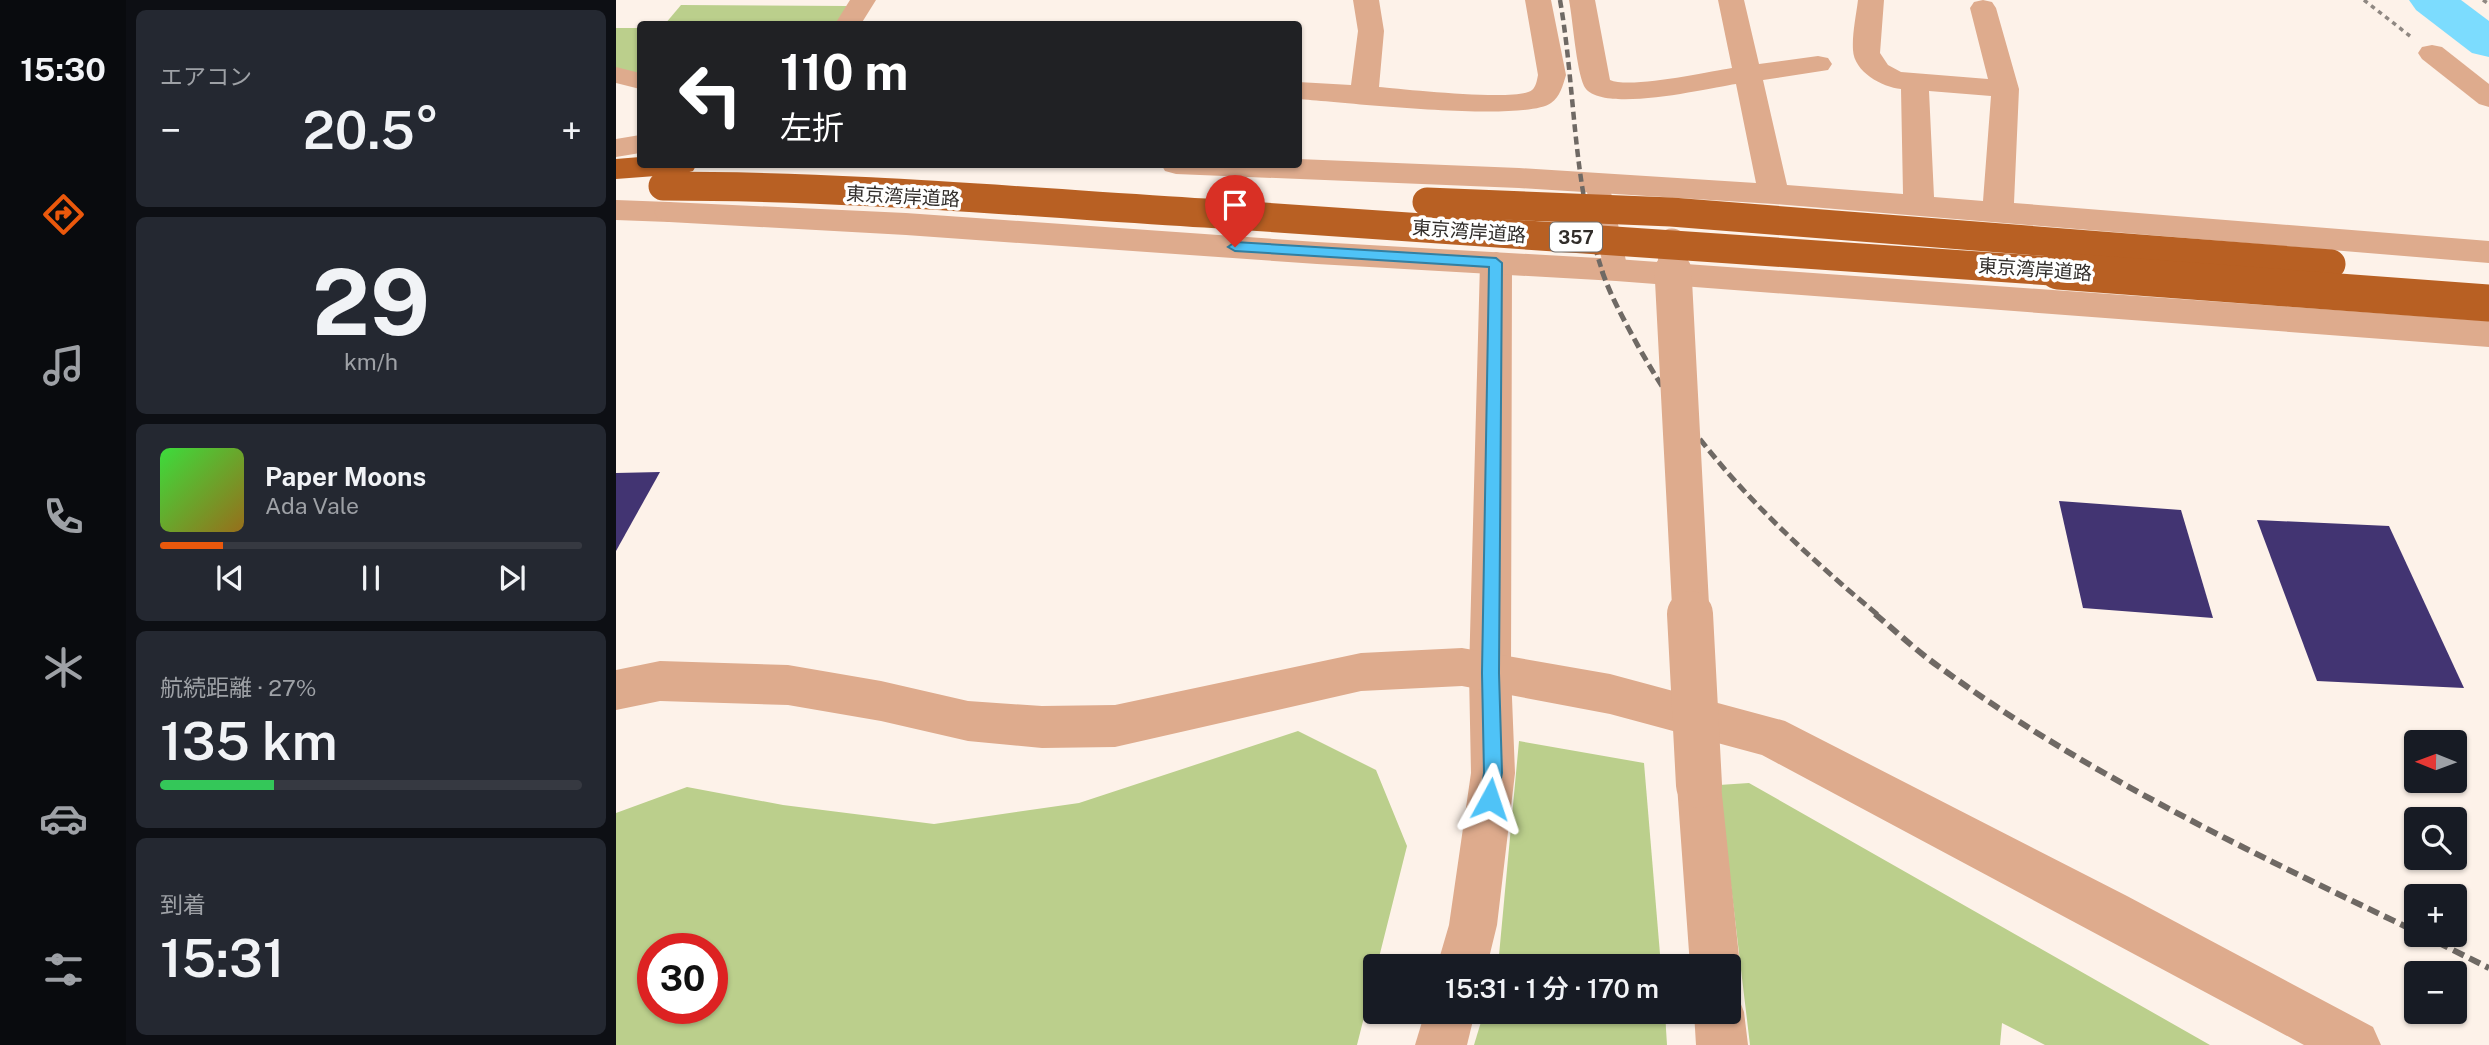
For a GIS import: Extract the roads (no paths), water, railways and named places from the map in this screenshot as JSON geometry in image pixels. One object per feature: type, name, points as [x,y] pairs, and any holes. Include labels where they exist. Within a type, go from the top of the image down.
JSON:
[{"type":"highway","name":"東京湾岸道路","points":[[825,168],[1427,202],[1672,228],[2489,303]]},
{"type":"highway","name":"東京湾岸道路","points":[[616,169],[673,182],[732,186],[1672,228],[2489,276]]},
{"type":"highway","name":"東京湾岸道路","points":[[616,190],[673,182]]},
{"type":"street","points":[[850,21],[863,0]]},
{"type":"street","points":[[1364,95],[1371,31],[1367,0]]},
{"type":"street","points":[[1302,90],[1491,104],[1534,101],[1543,96],[1552,75],[1538,0]]},
{"type":"street","points":[[1582,0],[1595,78],[1600,88],[1607,91],[1632,91],[1818,64]]},
{"type":"street","points":[[1731,0],[1774,194]]},
{"type":"street","points":[[1871,0],[1866,52],[1878,72],[1895,79],[2004,89]]},
{"type":"street","points":[[1983,8],[2004,89],[1998,213]]},
{"type":"street","points":[[2432,53],[2489,97]]},
{"type":"street","points":[[616,75],[637,80]]},
{"type":"street","points":[[1915,81],[1919,207]]},
{"type":"street","points":[[616,148],[637,145]]},
{"type":"street","points":[[1302,168],[1774,194],[2489,253]]},
{"type":"street","points":[[616,210],[673,182],[906,224],[1615,270],[2489,334]]},
{"type":"street","points":[[1597,183],[1615,270]]},
{"type":"street","points":[[1672,228],[1699,785],[1714,954]]},
{"type":"street","points":[[1465,954],[1473,925],[1493,773],[1490,673],[1496,263]]},
{"type":"street","points":[[616,690],[660,681],[788,685],[881,701],[968,721],[1054,727],[1115,726],[1361,671],[1462,667],[1609,694],[1770,736],[2110,913],[2355,1045]]},
{"type":"street","points":[[1441,1045],[1447,1024]]},
{"type":"street","points":[[1720,1024],[1722,1045]]},
{"type":"waterway","points":[[2432,0],[2489,43]]},
{"type":"railway","points":[[1560,0],[1585,206],[1603,273]]},
{"type":"railway","points":[[1602,271],[1637,344],[1661,384],[1715,457],[1776,524],[1878,615]]},
{"type":"railway","points":[[1875,614],[1936,664],[2058,746],[2175,812],[2404,926]]},
{"type":"railway","points":[[2447,947],[2489,968]]}]
